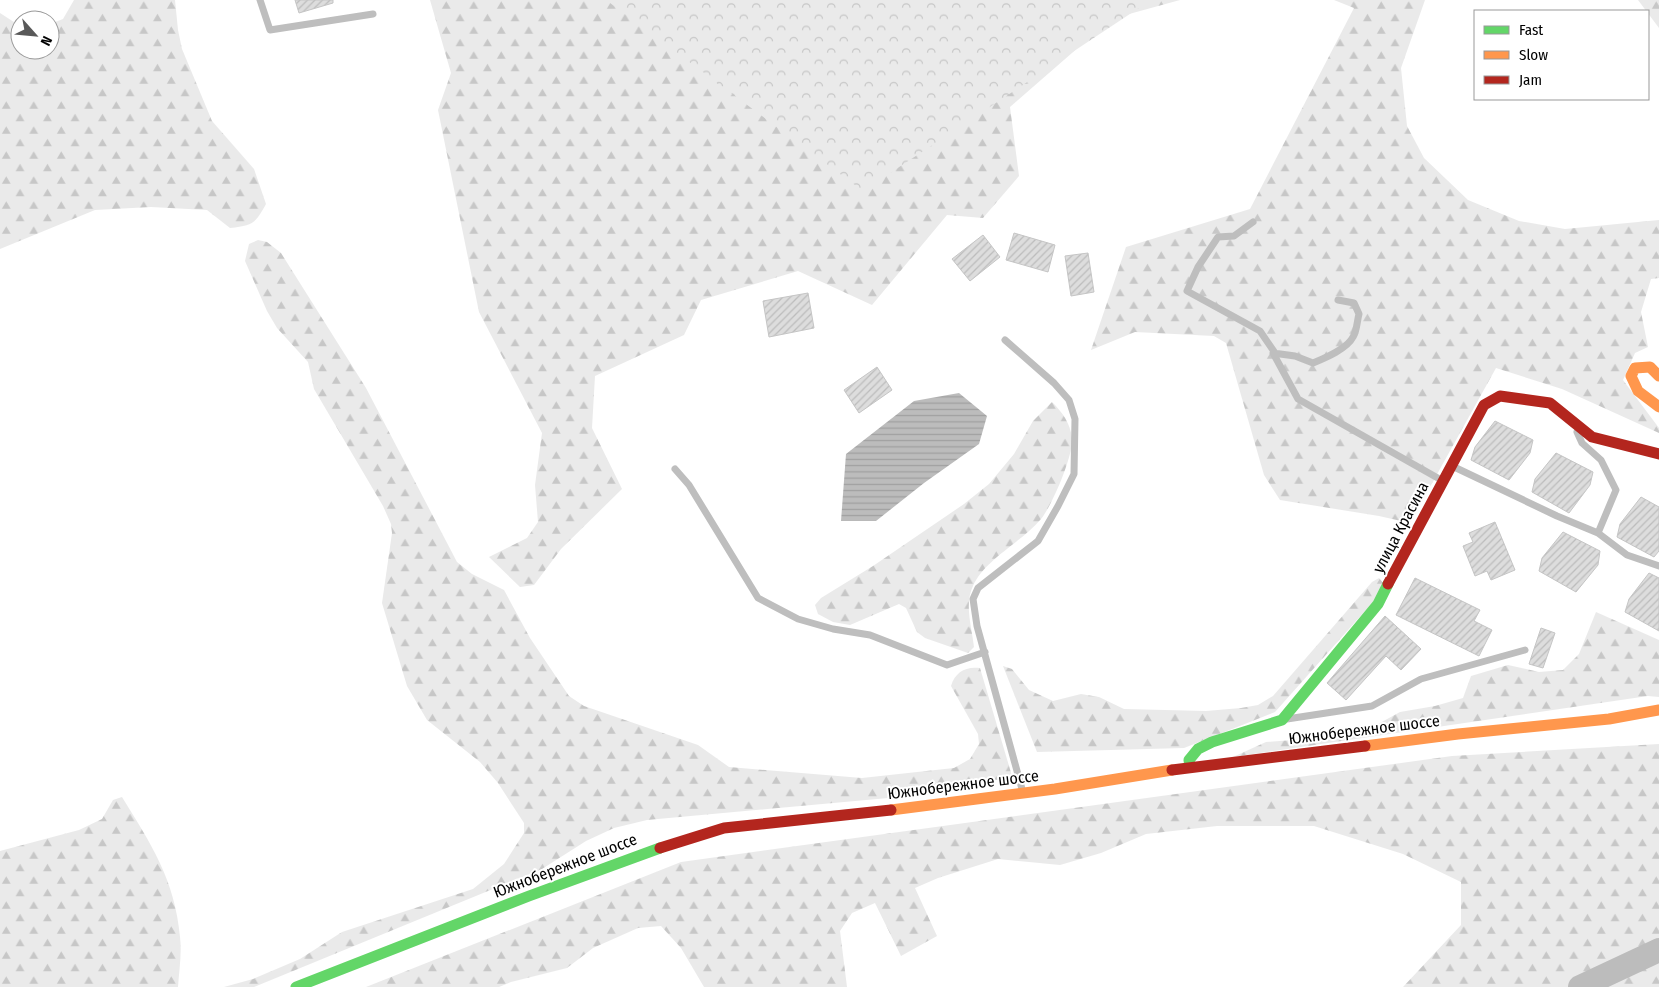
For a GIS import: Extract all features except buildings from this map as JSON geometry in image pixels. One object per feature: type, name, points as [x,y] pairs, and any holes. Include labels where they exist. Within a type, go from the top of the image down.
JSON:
[{"type":"main road","points":[[1659,376],[1650,367],[1635,368],[1631,376],[1638,391],[1659,407]]},
{"type":"main road","name":"улица Красина","points":[[1282,720],[1378,604],[1484,405],[1500,396],[1550,403],[1592,437],[1659,454]]},
{"type":"main road","name":"Южнобережное шоссе","points":[[296,987],[520,899],[672,843],[724,828],[865,813],[1054,789],[1190,767],[1609,719],[1659,710]]},
{"type":"main road","points":[[1479,744],[1659,717]]},
{"type":"main road","points":[[1190,767],[1190,760],[1198,749],[1212,742],[1282,720]]},
{"type":"main road","name":"Южнобережное шоссе","points":[[902,820],[1061,800]]},
{"type":"lane","points":[[260,0],[270,30],[373,14]]},
{"type":"lane","points":[[1253,222],[1234,236],[1218,236],[1198,268],[1187,291],[1260,331],[1275,353],[1298,398],[1443,482]]},
{"type":"lane","points":[[1275,353],[1295,356],[1313,363],[1331,355],[1347,344],[1353,338],[1359,314],[1354,303],[1338,300]]},
{"type":"lane","points":[[1005,340],[1054,383],[1069,400],[1075,419],[1074,474],[1058,506],[1038,540],[978,588],[973,599],[977,626],[1023,792]]},
{"type":"lane","points":[[1571,420],[1582,443],[1601,460],[1616,490],[1598,533]]},
{"type":"lane","points":[[1451,466],[1557,516],[1598,533],[1627,555],[1659,566]]},
{"type":"lane","points":[[676,469],[689,485],[758,598],[771,606],[798,619],[814,624],[870,635],[947,665],[985,652]]},
{"type":"lane","points":[[1282,720],[1372,706],[1421,679],[1525,650]]},
{"type":"green space","points":[[74,0],[175,0],[182,49],[212,121],[254,169],[266,204],[256,220],[244,226],[230,228],[207,210],[151,207],[95,210],[0,249],[0,13],[10,20],[10,60],[60,60],[60,20],[63,19]]},
{"type":"green space","points":[[430,0],[1180,0],[1111,19],[1010,107],[1019,176],[983,218],[947,215],[872,305],[798,271],[701,300],[684,335],[595,376],[592,428],[622,489],[561,549],[534,585],[520,587],[489,557],[527,538],[538,522],[535,485],[542,433],[479,312],[438,110],[451,73]]},
{"type":"green space","points":[[606,0],[1151,0],[863,191]]},
{"type":"green space","points":[[1334,0],[1425,0],[1401,68],[1407,126],[1424,158],[1468,200],[1519,221],[1565,229],[1659,220],[1659,278],[1651,279],[1641,312],[1648,347],[1635,353],[1623,380],[1659,428],[1659,433],[1562,389],[1496,368],[1410,523],[1280,500],[1264,475],[1226,343],[1214,336],[1135,332],[1091,350],[1126,247],[1250,209],[1354,8]]},
{"type":"green space","points":[[1638,0],[1659,0],[1659,28],[1649,15],[1649,10],[1646,10]]},
{"type":"green space","points":[[258,240],[267,242],[281,253],[366,388],[457,562],[472,574],[504,590],[530,638],[569,696],[584,706],[698,745],[729,767],[862,778],[954,768],[970,759],[979,744],[978,734],[951,686],[955,677],[962,671],[970,668],[980,668],[1012,776],[943,793],[647,820],[614,828],[586,841],[542,869],[254,987],[224,987],[253,979],[300,959],[342,932],[473,889],[504,864],[524,833],[524,823],[498,783],[480,762],[427,720],[407,686],[382,603],[392,533],[391,524],[383,506],[314,389],[308,362],[277,328],[267,311],[245,261],[249,244]]},
{"type":"green space","points":[[1052,402],[1065,418],[1070,428],[1072,446],[1070,456],[1051,503],[1041,519],[995,559],[978,577],[973,586],[970,593],[969,608],[974,647],[968,653],[925,638],[917,632],[906,608],[899,604],[850,625],[833,622],[818,614],[815,605],[821,598],[873,566],[964,504],[989,484],[1014,454],[1033,421]]},
{"type":"green space","points":[[1379,578],[1385,585],[1373,602],[1275,712],[1184,748],[1037,752],[1003,666],[1012,669],[1029,690],[1053,701],[1081,694],[1099,697],[1124,709],[1206,711],[1258,705],[1273,696],[1372,582]]},
{"type":"green space","points":[[1596,612],[1659,640],[1659,697],[1648,696],[1233,757],[1266,742],[1332,737],[1369,729],[1400,712],[1435,706],[1463,698],[1471,676],[1508,665],[1539,672],[1563,670],[1579,654]]},
{"type":"green space","points":[[1659,744],[1659,987],[1403,987],[1461,925],[1461,882],[1403,854],[1314,826],[1217,826],[1146,834],[1101,853],[1060,865],[998,859],[938,878],[915,888],[937,936],[901,956],[875,903],[852,913],[840,931],[847,987],[704,987],[681,948],[661,926],[638,928],[593,948],[567,968],[511,982],[499,987],[366,987],[681,862],[1452,756]]},
{"type":"green space","points":[[122,797],[152,847],[173,898],[181,943],[178,987],[0,987],[0,851],[79,830],[102,819],[113,800]]},
{"type":"shaded area","points":[[959,393],[987,416],[979,444],[924,483],[876,521],[841,521],[846,454],[914,401]]},
{"type":"waterway","points":[[1580,987],[1659,950]]},
{"type":"traffic: fast","points":[[1190,767],[1189,760],[1198,749],[1212,742],[1282,720],[1378,604],[1388,584]]},
{"type":"traffic: fast","points":[[296,987],[529,896],[660,848]]},
{"type":"traffic: slow","points":[[1659,376],[1650,367],[1635,368],[1631,376],[1638,391],[1659,407]]},
{"type":"traffic: slow","points":[[1365,746],[1458,734],[1609,719],[1659,710]]},
{"type":"traffic: slow","points":[[891,810],[1055,789],[1172,770]]},
{"type":"traffic: jam","points":[[1388,584],[1484,405],[1500,396],[1550,403],[1592,437],[1659,454]]},
{"type":"traffic: jam","points":[[1172,770],[1365,746]]},
{"type":"traffic: jam","points":[[660,848],[724,828],[891,810]]}]
